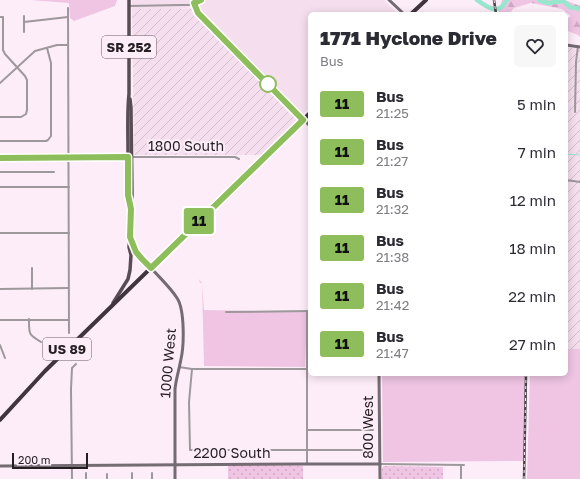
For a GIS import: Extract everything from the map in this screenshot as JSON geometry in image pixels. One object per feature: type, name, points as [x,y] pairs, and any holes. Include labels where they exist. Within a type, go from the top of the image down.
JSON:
[{"type":"highway","points":[[413,12],[426,0]]},
{"type":"highway","name":"US 89","points":[[0,420],[31,386],[308,114]]},
{"type":"main road","name":"1000 West","points":[[129,0],[128,103],[132,200],[130,237],[136,252],[151,268]]},
{"type":"main road","name":"1000 West","points":[[129,94],[131,108],[128,195],[131,209]]},
{"type":"main road","points":[[111,307],[128,279],[131,255],[129,247],[130,237]]},
{"type":"street","points":[[129,6],[181,5],[194,3],[201,0]]},
{"type":"street","points":[[389,0],[402,12]]},
{"type":"street","points":[[194,3],[198,13],[308,124]]},
{"type":"street","points":[[68,8],[69,333]]},
{"type":"street","points":[[24,16],[24,32]]},
{"type":"street","points":[[0,117],[21,117],[26,114],[27,110],[26,76],[3,50],[1,17]]},
{"type":"street","points":[[24,22],[68,17]]},
{"type":"street","points":[[0,83],[33,53],[60,45],[68,45]]},
{"type":"street","points":[[568,45],[579,47],[576,62],[575,112]]},
{"type":"street","points":[[0,141],[46,141],[50,138],[51,63],[47,48]]},
{"type":"street","name":"1800 South","points":[[0,158],[239,158]]},
{"type":"street","points":[[0,172],[54,172]]},
{"type":"street","points":[[568,180],[580,182]]},
{"type":"street","points":[[0,187],[69,187]]},
{"type":"street","points":[[0,233],[69,233]]},
{"type":"street","points":[[32,268],[32,289]]},
{"type":"street","name":"1000 West","points":[[151,268],[178,299],[183,318],[182,352],[175,390],[174,479]]},
{"type":"street","points":[[0,289],[68,288]]},
{"type":"street","points":[[226,312],[308,312]]},
{"type":"street","points":[[0,320],[68,320]]},
{"type":"street","points":[[29,320],[29,332],[31,336],[41,342]]},
{"type":"street","points":[[0,345],[5,358]]},
{"type":"street","points":[[72,479],[72,368],[76,364]]},
{"type":"street","points":[[180,367],[192,369],[308,369]]},
{"type":"street","points":[[192,369],[189,402],[190,450],[231,450],[248,456],[258,454],[263,450],[373,450]]},
{"type":"street","points":[[307,464],[308,372]]},
{"type":"street","name":"800 West","points":[[379,376],[380,479]]},
{"type":"street","points":[[307,430],[373,430]]},
{"type":"street","name":"2200 South","points":[[0,466],[175,464],[462,465],[461,479]]},
{"type":"street","points":[[152,472],[152,479]]},
{"type":"street","points":[[86,473],[86,479]]},
{"type":"street","points":[[132,473],[132,479]]},
{"type":"street","points":[[107,474],[107,479]]},
{"type":"shaded area","points":[[132,0],[384,0],[396,12],[308,12],[308,109],[297,120],[195,15],[192,8],[132,9]]},
{"type":"shaded area","points":[[191,8],[195,15],[297,120],[261,155],[134,155],[132,9]]},
{"type":"shaded area","points":[[568,47],[580,49],[580,349],[568,349]]},
{"type":"green space","points":[[31,0],[117,0],[115,6],[74,21],[70,18],[69,3]]},
{"type":"green space","points":[[502,0],[565,0],[580,6],[580,37],[568,31],[568,18],[571,16],[568,12],[562,9],[531,3],[514,8],[511,12],[499,12]]},
{"type":"green space","points":[[202,283],[204,310],[307,312],[305,367],[204,366]]},
{"type":"green space","points":[[568,349],[580,349],[580,479],[527,479],[530,376],[568,376]]},
{"type":"green space","points":[[382,376],[525,376],[523,461],[383,462]]},
{"type":"green space","points":[[228,465],[303,466],[303,479],[228,479]]},
{"type":"green space","points":[[384,466],[443,467],[443,479],[382,479],[382,468]]},
{"type":"waterway","points":[[477,0],[493,9],[500,8],[507,0]]},
{"type":"waterway","points":[[539,0],[548,3],[563,1],[570,7],[580,9]]},
{"type":"waterway","points":[[568,154],[580,155]]},
{"type":"railway","points":[[494,0],[496,12]]},
{"type":"railway","points":[[524,479],[526,376]]},
{"type":"bus line","name":"11","points":[[0,158],[128,157],[128,195],[131,209],[130,237],[136,252],[151,268],[303,120],[198,13],[194,3],[201,0]]}]
